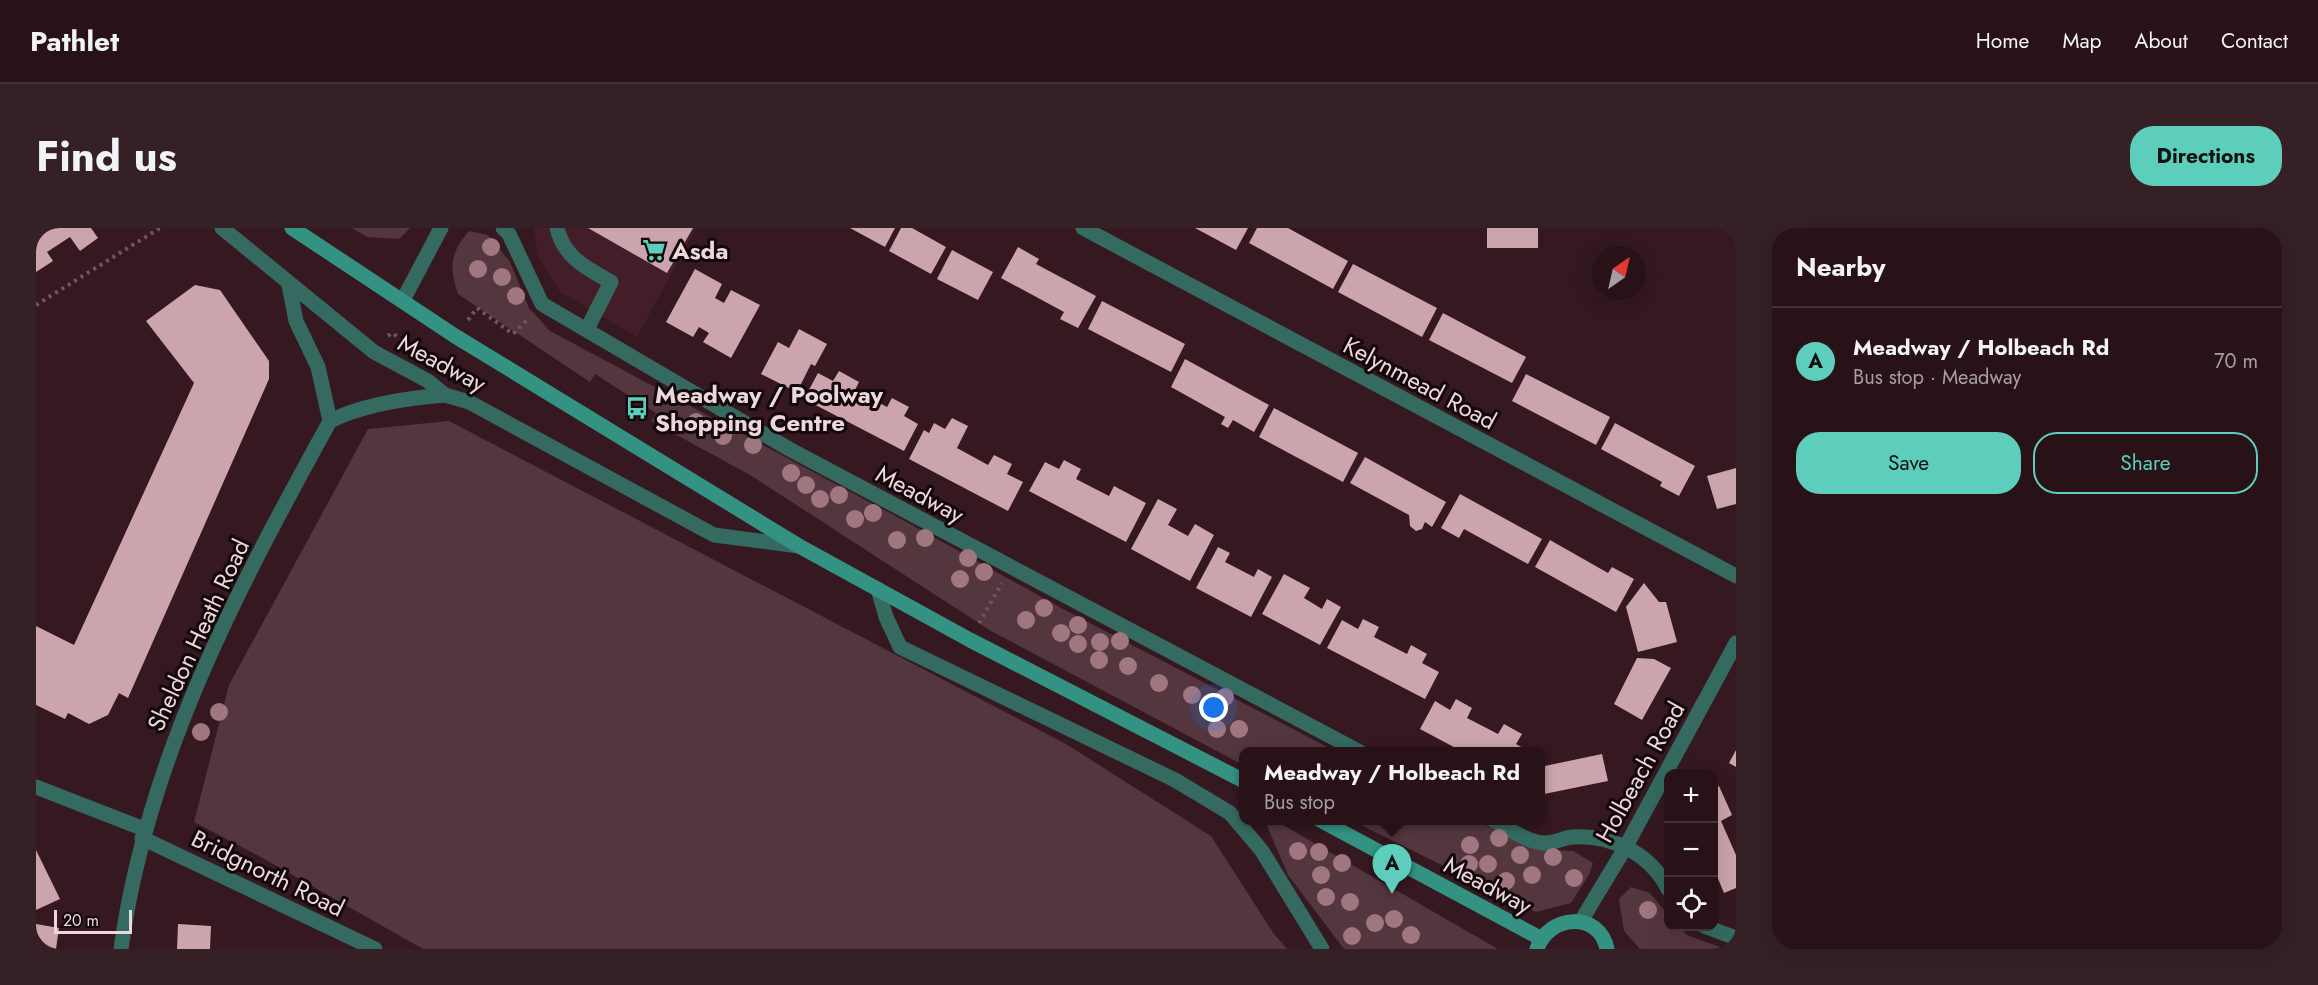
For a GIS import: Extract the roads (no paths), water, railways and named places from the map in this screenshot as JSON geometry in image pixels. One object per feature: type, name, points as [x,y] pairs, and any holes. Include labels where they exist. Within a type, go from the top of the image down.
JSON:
[{"type":"street","name":"Meadway","points":[[222,228],[289,285],[374,352],[428,381],[445,395],[469,402],[714,535],[798,546]]},
{"type":"street","name":"Meadway","points":[[292,228],[455,336],[798,546],[970,640],[1239,778]]},
{"type":"street","points":[[403,300],[441,228]]},
{"type":"street","name":"Meadway","points":[[503,228],[510,234],[542,304],[791,450],[1351,747]]},
{"type":"street","points":[[557,228],[561,243],[569,254],[611,282],[587,329]]},
{"type":"street","name":"Kelynmead Road","points":[[1083,228],[1736,576]]},
{"type":"street","points":[[289,285],[296,321],[318,367],[330,421],[351,411],[419,397],[445,395]]},
{"type":"street","name":"Sheldon Heath Road","points":[[121,949],[143,834],[172,742],[200,675],[330,421]]},
{"type":"street","points":[[878,589],[886,617],[900,646],[1175,780],[1230,813],[1239,824]]},
{"type":"street","name":"Holbeach Road","points":[[1581,921],[1625,848],[1736,643]]},
{"type":"street","name":"Bridgnorth Road","points":[[36,788],[143,834],[375,949]]},
{"type":"street","points":[[1240,825],[1262,851],[1322,949]]},
{"type":"street","name":"Meadway","points":[[1329,825],[1538,944],[1551,927],[1565,921],[1581,921]]},
{"type":"street","points":[[1502,825],[1522,836],[1545,843],[1571,837],[1596,837],[1645,858],[1661,874],[1664,880]]},
{"type":"street","points":[[1581,921],[1595,929],[1605,942],[1607,949]]},
{"type":"street","points":[[1716,931],[1736,938]]},
{"type":"place","name":"Asda","points":[[654,250]]},
{"type":"place","name":"Meadway / Poolway Shopping Centre","points":[[637,408]]},
{"type":"place","name":"Meadway / Holbeach Rd","points":[[1392,894]]}]
